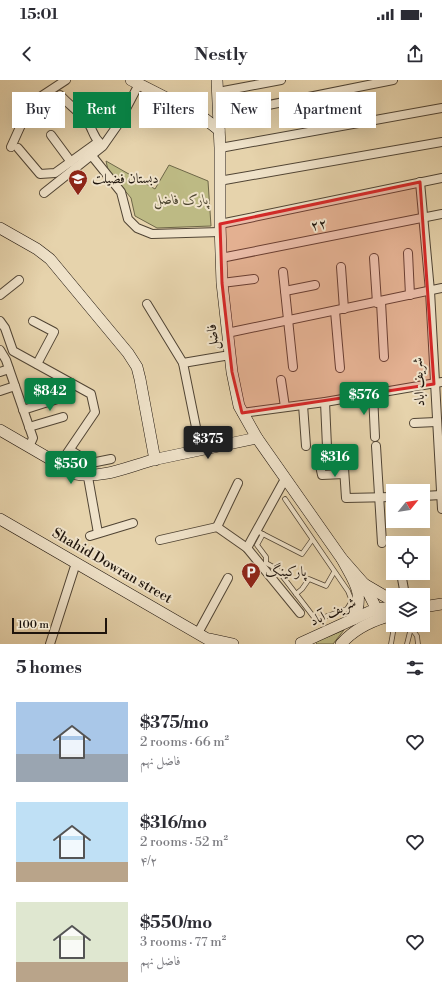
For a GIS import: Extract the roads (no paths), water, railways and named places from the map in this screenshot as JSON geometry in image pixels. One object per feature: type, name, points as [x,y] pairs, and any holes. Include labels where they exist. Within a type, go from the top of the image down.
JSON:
[{"type":"main road","name":"فاضل","points":[[217,80],[218,92]]},
{"type":"main road","points":[[135,82],[155,92]]},
{"type":"main road","points":[[208,107],[216,100]]},
{"type":"main road","points":[[208,121],[220,130]]},
{"type":"main road","name":"فاضل","points":[[220,130],[220,228],[222,283],[227,333],[236,393],[242,413],[257,438],[342,559]]},
{"type":"main road","points":[[0,228],[37,249],[50,259],[128,352],[137,367],[140,379],[155,460]]},
{"type":"main road","points":[[0,430],[76,474],[88,477],[102,475],[155,460],[257,438]]},
{"type":"main road","name":"Shahid Dowran street","points":[[0,519],[212,641],[233,644]]},
{"type":"main road","points":[[342,559],[364,584],[379,614],[386,610]]},
{"type":"main road","points":[[342,559],[360,595],[358,610],[354,619]]},
{"type":"main road","points":[[364,584],[386,597]]},
{"type":"main road","points":[[430,606],[442,604]]},
{"type":"main road","name":"شریف آباد","points":[[341,644],[379,614]]},
{"type":"main road","name":"شریف آباد","points":[[302,644],[354,619],[379,614],[386,614]]},
{"type":"street","points":[[66,80],[32,103],[15,147],[40,174],[55,173],[100,144]]},
{"type":"street","points":[[239,92],[280,80]]},
{"type":"street","points":[[271,105],[393,80]]},
{"type":"street","points":[[44,193],[92,156],[100,144],[117,126],[135,82]]},
{"type":"street","points":[[65,101],[80,113],[91,127],[94,138],[100,144]]},
{"type":"street","points":[[220,148],[442,108]]},
{"type":"street","points":[[51,135],[71,162]]},
{"type":"street","points":[[220,181],[442,142]]},
{"type":"street","points":[[92,156],[121,192],[128,219],[137,228],[152,234],[220,228],[442,178]]},
{"type":"street","name":"شریف اباد","points":[[420,182],[438,383],[436,422],[440,453],[442,509]]},
{"type":"street","name":"۲۲","points":[[221,258],[442,214]]},
{"type":"street","points":[[408,253],[410,295]]},
{"type":"street","points":[[374,258],[384,357]]},
{"type":"street","points":[[340,266],[340,368]]},
{"type":"street","points":[[282,272],[294,367]]},
{"type":"street","points":[[222,283],[254,279]]},
{"type":"street","points":[[0,295],[19,280]]},
{"type":"street","points":[[285,291],[315,285]]},
{"type":"street","points":[[227,333],[379,303],[442,288]]},
{"type":"street","points":[[147,304],[183,363],[199,442]]},
{"type":"street","points":[[0,321],[5,328],[13,351],[91,394],[95,412],[60,465]]},
{"type":"street","points":[[33,321],[54,332],[37,364]]},
{"type":"street","points":[[0,350],[9,368],[33,438],[28,447]]},
{"type":"street","points":[[183,363],[230,354]]},
{"type":"street","points":[[0,372],[9,368]]},
{"type":"street","points":[[281,380],[286,407]]},
{"type":"street","points":[[242,413],[325,402],[438,383]]},
{"type":"street","points":[[0,391],[15,386]]},
{"type":"street","points":[[373,394],[375,437]]},
{"type":"street","points":[[23,410],[70,395]]},
{"type":"street","points":[[325,402],[327,447]]},
{"type":"street","points":[[303,405],[306,446]]},
{"type":"street","points":[[29,427],[63,416]]},
{"type":"street","points":[[414,423],[436,422]]},
{"type":"street","points":[[376,446],[382,543]]},
{"type":"street","points":[[70,450],[92,463],[111,459]]},
{"type":"street","points":[[343,453],[346,498],[386,497]]},
{"type":"street","points":[[318,457],[322,475],[344,474]]},
{"type":"street","points":[[88,477],[98,533]]},
{"type":"street","points":[[247,548],[260,533],[285,479]]},
{"type":"street","points":[[217,527],[238,483]]},
{"type":"street","points":[[430,496],[441,495]]},
{"type":"street","points":[[90,536],[133,523]]},
{"type":"street","points":[[160,540],[217,527],[247,548],[300,613]]},
{"type":"street","points":[[50,644],[76,563]]},
{"type":"street","points":[[198,633],[228,578]]},
{"type":"lane","points":[[285,499],[352,597],[352,601],[347,609],[316,620],[277,569],[266,563],[266,557],[257,545],[260,533],[302,554],[312,540]]},
{"type":"lane","points":[[296,594],[302,589],[309,578],[326,586],[334,572]]},
{"type":"lane","points":[[390,644],[393,632]]},
{"type":"lane","points":[[407,644],[409,632]]},
{"type":"lane","points":[[415,632],[418,636],[418,644]]},
{"type":"place","name":"دبستان فضیلت","points":[[78,196]]},
{"type":"place","name":"پارکینگ","points":[[251,589]]},
{"type":"park label","name":"پارک فاضل","points":[[181,200]]}]
